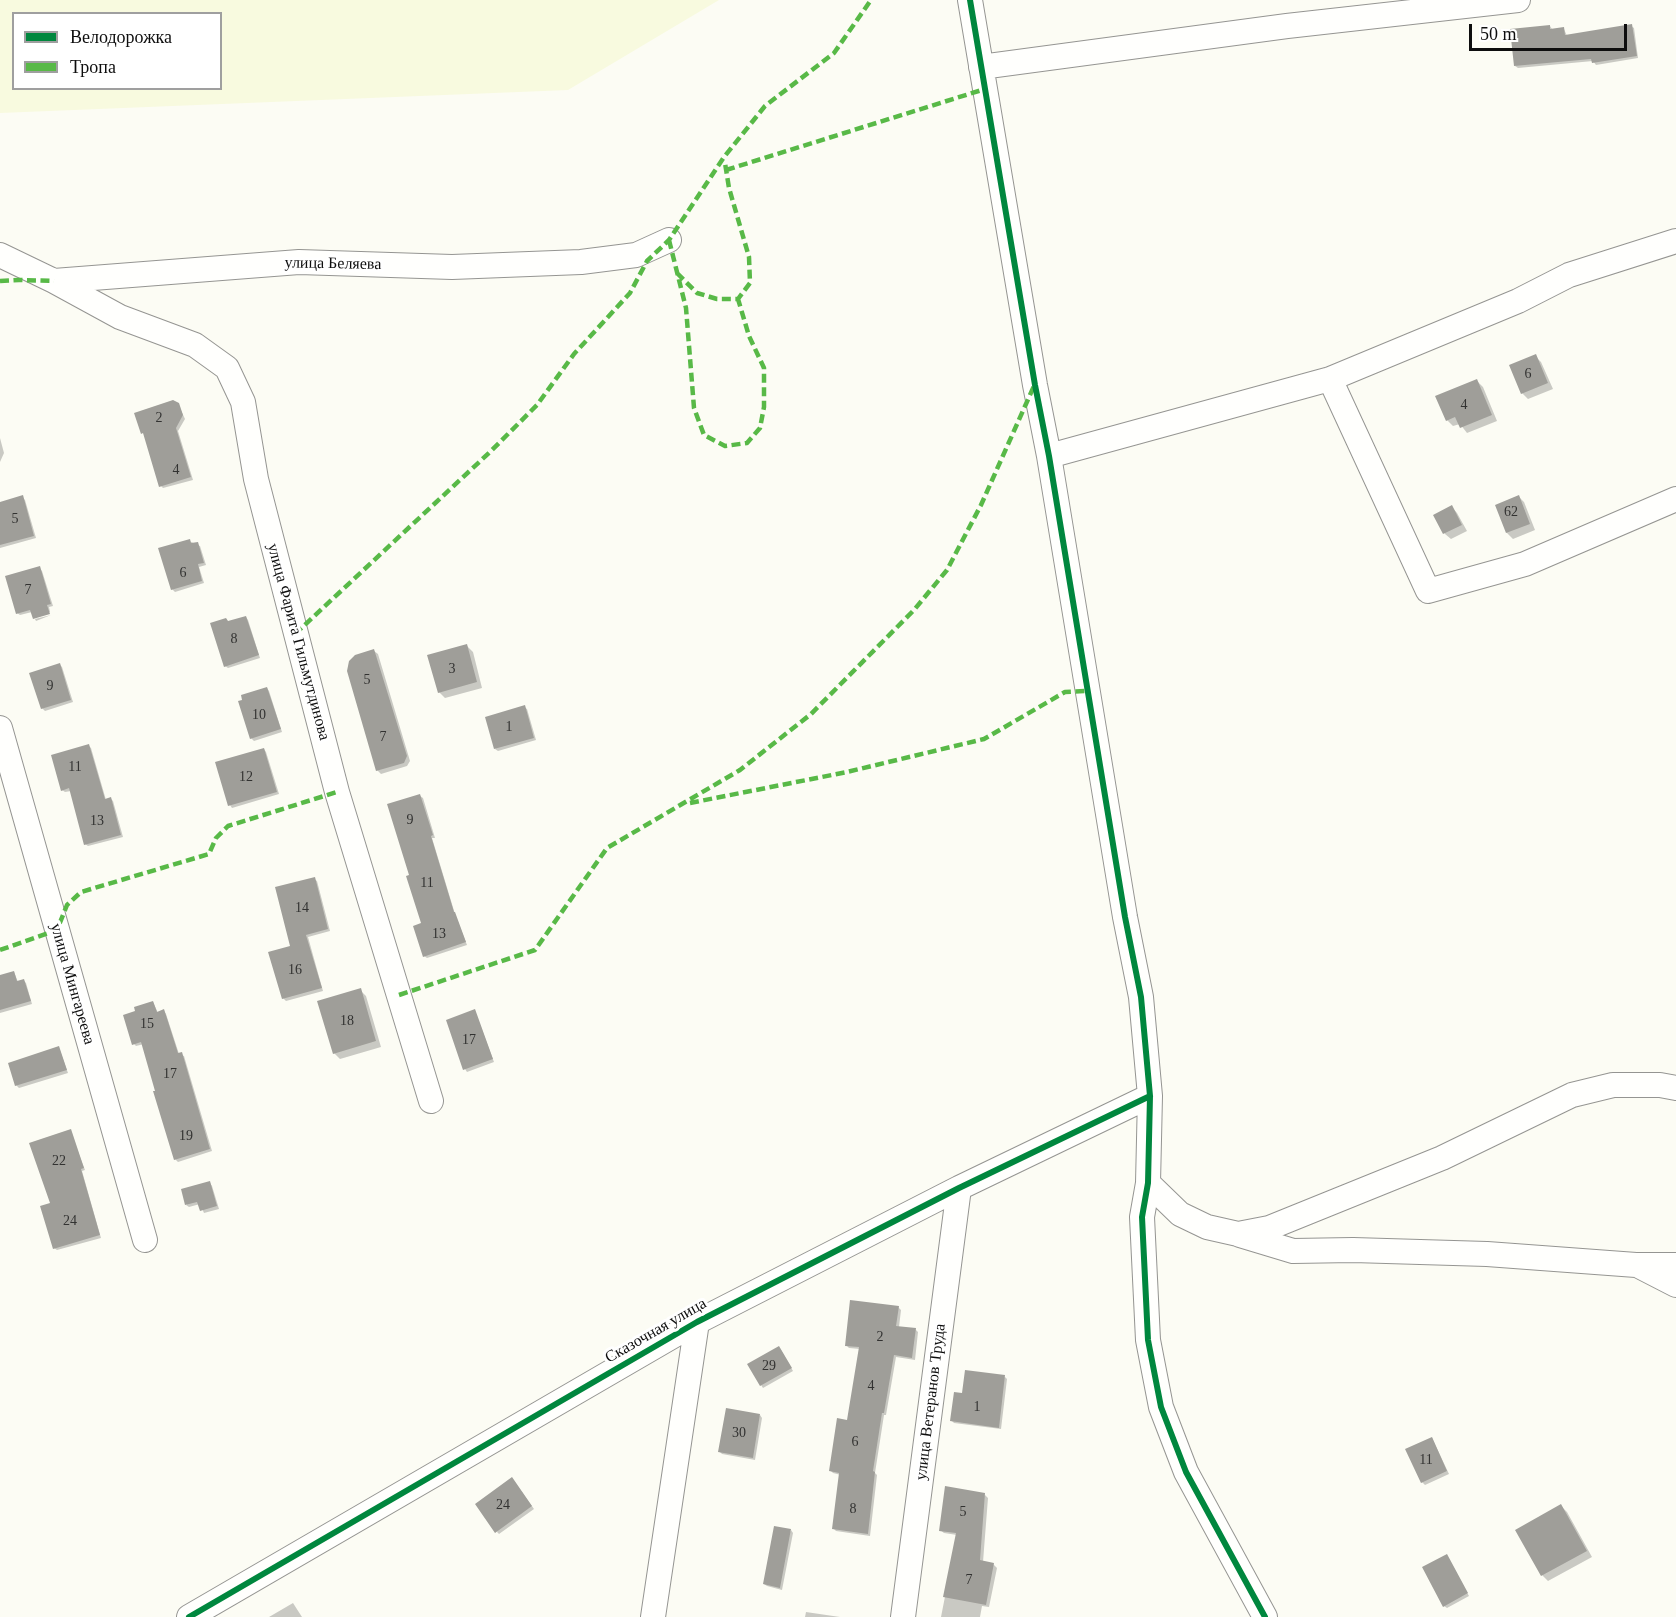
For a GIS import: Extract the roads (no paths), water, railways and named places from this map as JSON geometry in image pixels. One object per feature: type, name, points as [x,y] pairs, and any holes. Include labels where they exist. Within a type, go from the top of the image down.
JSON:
[{"type":"street","points":[[970,0],[1049,456],[1121,894],[1141,997],[1150,1096],[1148,1183],[1142,1217],[1148,1341],[1161,1407],[1186,1472],[1264,1617]]},
{"type":"street","points":[[981,67],[1287,26],[1510,0]]},
{"type":"street","name":"улица Беляева","points":[[54,281],[299,262],[452,267],[581,262],[636,255],[669,240]]},
{"type":"street","points":[[1049,456],[1330,379],[1518,301],[1569,275],[1676,240]]},
{"type":"street","points":[[0,255],[54,281]]},
{"type":"street","name":"улица Фарита Гильмутдинова","points":[[54,281],[120,317],[195,345],[227,368],[243,402],[256,479],[334,781],[431,1101]]},
{"type":"street","points":[[1330,379],[1428,591],[1525,564],[1676,499]]},
{"type":"street","name":"улица Мингареева","points":[[0,728],[145,1240]]},
{"type":"street","points":[[1238,1234],[1269,1228],[1442,1158],[1572,1095],[1613,1085],[1660,1084],[1676,1088]]},
{"type":"street","name":"Сказочная улица","points":[[189,1617],[697,1322],[959,1188],[1150,1096]]},
{"type":"street","points":[[1148,1183],[1180,1214],[1207,1227],[1293,1251],[1353,1250],[1487,1254],[1636,1265],[1676,1265]]},
{"type":"street","name":"улица Ветеранов Труда","points":[[903,1617],[959,1188]]},
{"type":"street","points":[[1636,1265],[1676,1285]]},
{"type":"street","points":[[653,1617],[697,1322]]}]
